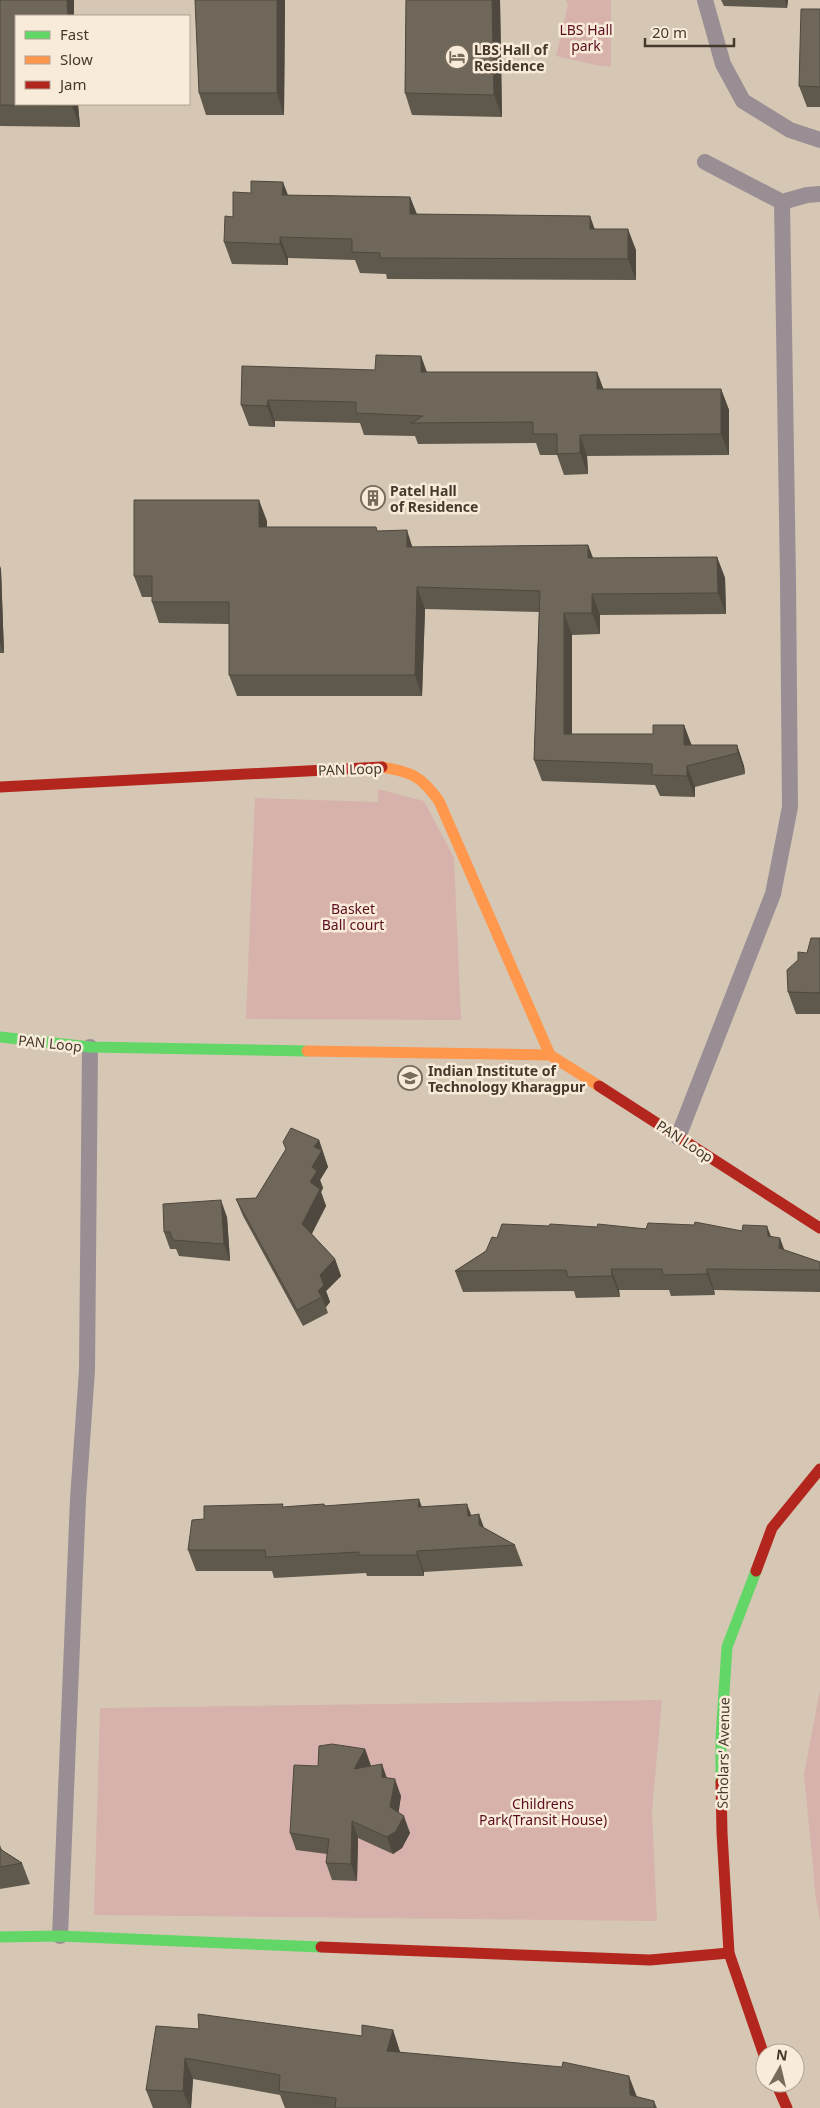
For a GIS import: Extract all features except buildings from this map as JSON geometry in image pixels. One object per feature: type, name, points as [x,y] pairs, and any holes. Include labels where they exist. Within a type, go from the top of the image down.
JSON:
[{"type":"street","name":"PAN Loop","points":[[0,787],[380,766],[413,772],[427,784],[439,801],[550,1055]]},
{"type":"street","name":"PAN Loop","points":[[0,1037],[90,1047],[550,1055],[820,1228]]},
{"type":"street","name":"Scholars' Avenue","points":[[760,2043],[729,1953],[722,1833],[721,1737],[727,1647],[772,1528],[820,1469]]},
{"type":"street","points":[[0,1937],[60,1936],[650,1960],[729,1953]]},
{"type":"street","points":[[780,2093],[787,2108]]},
{"type":"lane","points":[[705,0],[723,64],[743,101],[790,130],[820,140]]},
{"type":"lane","points":[[705,162],[782,202],[807,194],[820,194]]},
{"type":"lane","points":[[678,1137],[773,894],[790,807],[782,202]]},
{"type":"lane","points":[[60,1936],[78,1498],[86,1370],[90,1047]]},
{"type":"green space","name":"LBS Hall park","points":[[566,0],[611,0],[611,66],[600,66],[556,56],[568,5]]},
{"type":"green space","name":"Basket Ball court","points":[[378,789],[424,801],[454,858],[461,1020],[246,1019],[255,798],[378,802]]},
{"type":"green space","points":[[820,1690],[820,1921],[816,1899],[804,1774]]},
{"type":"green space","name":"Childrens Park(Transit House)","points":[[662,1700],[652,1811],[657,1921],[94,1915],[100,1708]]},
{"type":"traffic: fast","points":[[0,1037],[90,1047],[307,1051]]},
{"type":"traffic: fast","points":[[721,1782],[721,1737],[727,1647],[756,1571]]},
{"type":"traffic: fast","points":[[0,1937],[60,1936],[321,1947]]},
{"type":"traffic: slow","points":[[382,767],[415,776],[427,786],[439,801],[550,1055]]},
{"type":"traffic: slow","points":[[307,1051],[550,1055],[599,1086]]},
{"type":"traffic: jam","points":[[0,787],[382,767]]},
{"type":"traffic: jam","points":[[599,1086],[820,1228]]},
{"type":"traffic: jam","points":[[756,1571],[772,1528],[820,1469]]},
{"type":"traffic: jam","points":[[721,1782],[729,1953],[760,2043]]},
{"type":"traffic: jam","points":[[321,1947],[650,1960],[729,1953]]},
{"type":"traffic: jam","points":[[780,2093],[787,2108]]},
{"type":"place","name":"LBS Hall of Residence","points":[[457,57]]},
{"type":"place","name":"Patel Hall of Residence","points":[[373,498]]},
{"type":"place","name":"Indian Institute of Technology Kharagpur","points":[[410,1078]]}]
